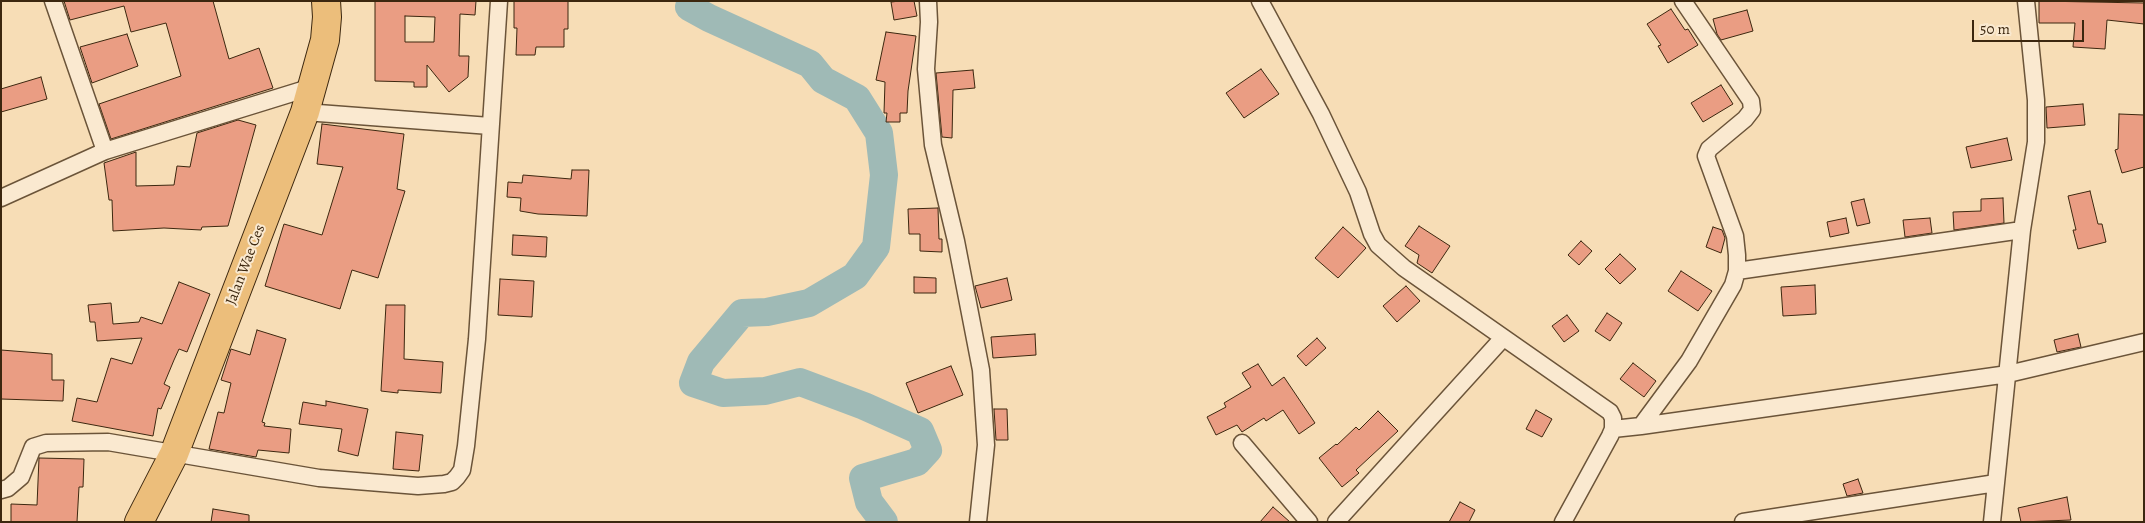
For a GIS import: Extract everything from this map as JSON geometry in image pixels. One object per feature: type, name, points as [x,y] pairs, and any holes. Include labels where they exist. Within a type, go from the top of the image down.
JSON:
[{"type":"highway","name":"Jalan Wae Ces","points":[[139,522],[174,454],[309,99],[325,40],[326,1]]},
{"type":"street","points":[[52,1],[105,151]]},
{"type":"street","points":[[1,490],[8,488],[21,477],[30,452],[33,447],[39,444],[108,442],[319,478],[418,486],[452,482],[462,470],[477,339],[499,1]]},
{"type":"street","points":[[928,1],[926,69],[933,145],[956,242],[981,370],[986,444],[978,522]]},
{"type":"street","points":[[1260,1],[1321,114],[1358,192],[1372,234],[1378,245],[1404,268],[1610,412],[1614,418],[1613,429],[1563,522]]},
{"type":"street","points":[[1641,426],[1689,361],[1733,284],[1737,255],[1735,236],[1706,156],[1709,149],[1745,119],[1752,110],[1751,101],[1683,1]]},
{"type":"street","points":[[1992,522],[2022,230],[2036,142],[2036,100],[2026,1]]},
{"type":"street","points":[[1,198],[105,151],[309,99],[490,126]]},
{"type":"street","points":[[1736,271],[2022,230]]},
{"type":"street","points":[[1336,522],[1503,338]]},
{"type":"street","points":[[1613,429],[2008,374],[2144,342]]},
{"type":"street","points":[[1242,443],[1309,522]]},
{"type":"street","points":[[1743,522],[1996,483]]},
{"type":"building","points":[[64,1],[213,1],[229,59],[259,48],[273,88],[111,139],[99,104],[181,76],[166,23],[131,32],[124,6],[70,20]]},
{"type":"building","points":[[375,1],[476,1],[475,15],[460,14],[459,56],[469,56],[468,77],[449,92],[427,65],[427,87],[414,87],[414,82],[375,81]],"holes":[[[405,16],[435,17],[434,42],[405,42]]]},
{"type":"building","points":[[514,1],[568,1],[568,29],[564,29],[564,47],[536,47],[535,55],[516,55],[517,28],[514,28]]},
{"type":"building","points":[[914,1],[917,16],[894,20],[891,2]]},
{"type":"building","points":[[2039,1],[2144,3],[2144,24],[2107,20],[2105,49],[2073,47],[2075,23],[2039,23]]},
{"type":"building","points":[[1671,9],[1685,30],[1688,29],[1698,45],[1668,63],[1658,46],[1661,45],[1647,24]]},
{"type":"building","points":[[1747,10],[1753,31],[1721,40],[1717,34],[1713,19]]},
{"type":"building","points":[[886,32],[916,36],[908,91],[907,113],[900,113],[900,122],[886,122],[887,113],[884,113],[885,82],[876,80]]},
{"type":"building","points":[[127,34],[138,66],[92,83],[80,47]]},
{"type":"building","points":[[1261,69],[1279,94],[1244,118],[1226,93]]},
{"type":"building","points":[[973,70],[975,88],[953,90],[952,138],[942,137],[936,73]]},
{"type":"building","points":[[41,77],[47,99],[1,112],[1,89]]},
{"type":"building","points":[[1721,85],[1733,104],[1703,122],[1691,103]]},
{"type":"building","points":[[2083,104],[2085,125],[2047,128],[2046,107]]},
{"type":"building","points":[[2119,114],[2144,115],[2144,167],[2122,173],[2115,150],[2118,149]]},
{"type":"building","points":[[238,120],[256,125],[228,226],[202,227],[201,230],[164,228],[113,231],[112,200],[109,200],[104,163],[136,152],[136,186],[174,185],[177,166],[190,167],[197,133]]},
{"type":"building","points":[[322,124],[404,134],[397,189],[405,191],[378,278],[352,270],[340,309],[265,286],[284,224],[322,235],[343,167],[317,164]]},
{"type":"building","points":[[2007,138],[2012,160],[1971,168],[1966,147]]},
{"type":"building","points":[[572,170],[589,170],[587,216],[538,214],[520,211],[521,198],[507,197],[508,182],[522,183],[523,175],[571,179]]},
{"type":"building","points":[[2090,191],[2098,224],[2102,224],[2106,242],[2078,249],[2073,230],[2076,230],[2068,196]]},
{"type":"building","points":[[2003,198],[2004,223],[1954,230],[1953,212],[1981,211],[1981,199]]},
{"type":"building","points":[[1864,199],[1870,223],[1857,226],[1851,202]]},
{"type":"building","points":[[938,208],[939,239],[942,239],[942,252],[920,251],[920,234],[909,234],[908,209]]},
{"type":"building","points":[[1846,218],[1849,233],[1830,237],[1827,222]]},
{"type":"building","points":[[1930,218],[1932,233],[1905,237],[1903,220]]},
{"type":"building","points":[[1419,226],[1450,246],[1432,273],[1417,263],[1419,255],[1405,246]]},
{"type":"building","points":[[1343,227],[1366,248],[1338,278],[1315,258]]},
{"type":"building","points":[[1713,227],[1722,230],[1725,238],[1721,253],[1706,247]]},
{"type":"building","points":[[513,235],[547,237],[546,257],[512,255]]},
{"type":"building","points":[[1581,241],[1592,251],[1579,265],[1568,255]]},
{"type":"building","points":[[1620,254],[1636,269],[1620,284],[1605,269]]},
{"type":"building","points":[[1681,271],[1712,291],[1698,311],[1668,291]]},
{"type":"building","points":[[914,277],[936,278],[936,293],[914,293]]},
{"type":"building","points":[[1007,278],[1012,300],[981,308],[975,286]]},
{"type":"building","points":[[500,279],[534,281],[532,317],[498,315]]},
{"type":"building","points":[[179,282],[210,294],[187,352],[179,349],[164,384],[170,387],[161,409],[158,408],[153,436],[72,421],[77,398],[97,402],[111,358],[132,364],[142,338],[97,341],[95,322],[90,322],[88,305],[111,303],[113,324],[139,322],[141,317],[162,324]]},
{"type":"building","points":[[1815,285],[1816,314],[1783,316],[1781,287]]},
{"type":"building","points":[[1406,286],[1420,301],[1397,322],[1383,306]]},
{"type":"building","points":[[386,305],[405,305],[404,359],[443,362],[441,393],[398,390],[398,393],[381,391]]},
{"type":"building","points":[[1607,313],[1622,323],[1610,341],[1595,331]]},
{"type":"building","points":[[1567,315],[1579,331],[1564,342],[1552,326]]},
{"type":"building","points":[[257,330],[286,339],[262,422],[265,423],[264,426],[291,429],[289,453],[258,450],[256,457],[209,449],[218,412],[224,413],[231,383],[221,380],[231,349],[250,355]]},
{"type":"building","points":[[1035,334],[1036,355],[993,358],[991,337]]},
{"type":"building","points":[[2078,334],[2081,347],[2057,352],[2054,340]]},
{"type":"building","points":[[1317,338],[1326,348],[1306,366],[1297,356]]},
{"type":"building","points":[[1,350],[52,354],[52,380],[64,380],[63,401],[1,399]]},
{"type":"building","points":[[1633,363],[1656,381],[1644,397],[1620,379]]},
{"type":"building","points":[[1258,364],[1272,386],[1284,377],[1315,423],[1299,434],[1283,410],[1266,421],[1264,418],[1242,432],[1237,425],[1216,435],[1207,417],[1226,407],[1224,403],[1251,387],[1242,373]]},
{"type":"building","points":[[951,366],[963,395],[918,413],[906,383]]},
{"type":"building","points":[[326,401],[368,409],[358,456],[338,451],[342,429],[299,424],[303,402],[326,406]]},
{"type":"building","points":[[994,409],[1007,409],[1008,440],[996,440]]},
{"type":"building","points":[[1536,410],[1552,419],[1542,437],[1526,429]]},
{"type":"building","points":[[1378,411],[1398,431],[1356,470],[1359,473],[1342,487],[1319,458],[1337,445],[1356,427],[1359,430]]},
{"type":"building","points":[[396,432],[423,435],[419,471],[393,469]]},
{"type":"building","points":[[39,458],[84,459],[83,487],[79,487],[77,522],[11,522],[11,504],[37,505]]},
{"type":"building","points":[[1858,479],[1863,493],[1847,496],[1843,484]]},
{"type":"building","points":[[2067,497],[2071,520],[2021,522],[2018,508]]},
{"type":"building","points":[[1460,502],[1475,510],[1469,522],[1449,522]]},
{"type":"building","points":[[1273,507],[1290,522],[1260,522]]},
{"type":"building","points":[[213,509],[249,515],[249,522],[211,522]]},
{"type":"waterway","points":[[691,1],[689,7],[810,64],[823,80],[857,98],[879,133],[884,175],[876,247],[855,276],[809,303],[767,312],[742,313],[701,362],[693,383],[723,393],[765,391],[800,382],[864,406],[920,431],[928,450],[917,462],[863,478],[869,502],[884,522]]}]
